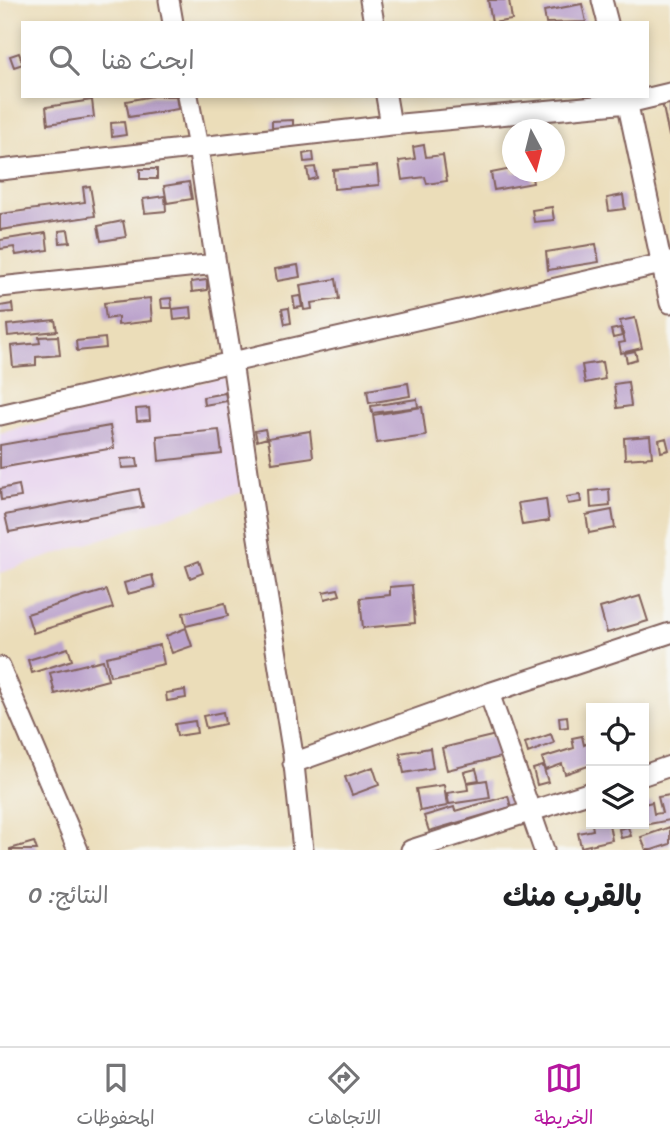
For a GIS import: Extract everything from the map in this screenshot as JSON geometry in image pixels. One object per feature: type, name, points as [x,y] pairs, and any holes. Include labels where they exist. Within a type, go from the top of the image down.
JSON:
[{"type":"street","points":[[169,0],[173,21]]},
{"type":"street","points":[[370,0],[374,21]]},
{"type":"street","points":[[602,0],[607,21]]},
{"type":"street","points":[[649,96],[670,93]]},
{"type":"street","points":[[188,98],[232,362],[293,764],[303,850]]},
{"type":"street","points":[[386,98],[391,125]]},
{"type":"street","points":[[0,170],[627,100],[666,263],[670,303]]},
{"type":"street","points":[[0,415],[666,263]]},
{"type":"street","points":[[0,287],[215,264]]},
{"type":"street","points":[[293,764],[489,693],[670,633]]},
{"type":"street","points":[[0,667],[78,850]]},
{"type":"street","points":[[489,693],[544,850]]},
{"type":"street","points":[[649,773],[670,766]]},
{"type":"street","points":[[411,850],[586,794]]},
{"type":"shaded area","points":[[224,377],[242,492],[0,573],[0,433]]},
{"type":"building","points":[[488,0],[509,0],[512,20],[492,21]]},
{"type":"building","points":[[582,4],[586,21],[546,21],[544,11]]},
{"type":"building","points":[[19,53],[21,65],[14,67],[10,56]]},
{"type":"building","points":[[176,98],[178,109],[129,117],[126,101]]},
{"type":"building","points":[[92,100],[94,117],[48,124],[46,107]]},
{"type":"building","points":[[670,100],[670,136],[669,136],[662,102]]},
{"type":"building","points":[[293,120],[293,128],[272,129],[272,121]]},
{"type":"building","points":[[124,122],[126,135],[112,137],[111,123]]},
{"type":"building","points":[[424,145],[426,157],[443,155],[447,181],[427,184],[425,177],[402,180],[399,161],[415,159],[413,147]]},
{"type":"building","points":[[313,152],[314,161],[304,162],[303,154]]},
{"type":"building","points":[[377,166],[379,185],[334,189],[333,170]]},
{"type":"building","points":[[315,167],[317,178],[309,180],[307,168]]},
{"type":"building","points":[[140,169],[157,169],[157,179],[140,179]]},
{"type":"building","points":[[502,171],[502,182],[533,183],[494,190],[491,173]]},
{"type":"building","points":[[189,182],[192,199],[167,203],[164,186]]},
{"type":"building","points":[[90,186],[95,216],[0,230],[0,214],[85,202],[83,187]]},
{"type":"building","points":[[623,195],[625,209],[609,211],[607,198]]},
{"type":"building","points":[[165,196],[166,211],[145,213],[143,199]]},
{"type":"building","points":[[552,207],[554,220],[534,222],[532,210]]},
{"type":"building","points":[[123,221],[126,237],[101,241],[98,226]]},
{"type":"building","points":[[68,230],[70,242],[60,243],[59,231]]},
{"type":"building","points":[[46,233],[48,250],[16,255],[14,247],[0,249],[0,240]]},
{"type":"building","points":[[596,244],[599,262],[548,270],[546,252]]},
{"type":"building","points":[[298,265],[300,277],[277,281],[275,269]]},
{"type":"building","points":[[336,279],[339,299],[311,303],[312,309],[304,310],[300,285]]},
{"type":"building","points":[[207,280],[207,290],[192,292],[191,282]]},
{"type":"building","points":[[300,296],[302,307],[295,308],[293,297]]},
{"type":"building","points":[[150,298],[152,321],[118,325],[118,317],[106,319],[104,303]]},
{"type":"building","points":[[171,298],[172,308],[162,308],[161,299]]},
{"type":"building","points":[[12,304],[13,312],[0,313],[0,306]]},
{"type":"building","points":[[191,307],[192,318],[174,320],[173,309]]},
{"type":"building","points":[[289,308],[291,323],[285,324],[282,309]]},
{"type":"building","points":[[635,318],[642,348],[621,353],[619,343],[625,342],[620,321]]},
{"type":"building","points":[[55,320],[57,331],[8,336],[7,325]]},
{"type":"building","points":[[620,328],[622,336],[613,338],[611,330]]},
{"type":"building","points":[[58,336],[60,355],[36,357],[36,365],[13,367],[11,346],[40,343],[39,337]]},
{"type":"building","points":[[105,338],[106,348],[77,351],[76,341]]},
{"type":"building","points":[[635,351],[637,359],[627,362],[625,353]]},
{"type":"building","points":[[602,362],[605,379],[585,383],[582,365]]},
{"type":"building","points":[[628,382],[631,406],[617,408],[614,384]]},
{"type":"building","points":[[408,383],[410,396],[369,403],[367,390]]},
{"type":"building","points":[[225,393],[227,401],[204,405],[203,397]]},
{"type":"building","points":[[417,399],[418,407],[372,413],[371,406]]},
{"type":"building","points":[[422,407],[426,436],[377,443],[373,415]]},
{"type":"building","points":[[149,408],[150,420],[137,421],[136,409]]},
{"type":"building","points":[[110,426],[114,448],[0,468],[0,445]]},
{"type":"building","points":[[265,429],[267,438],[257,441],[255,431]]},
{"type":"building","points":[[219,430],[222,454],[159,461],[157,436]]},
{"type":"building","points":[[310,431],[313,457],[272,463],[268,438]]},
{"type":"building","points":[[650,436],[652,457],[625,459],[624,438]]},
{"type":"building","points":[[666,438],[669,450],[661,452],[659,440]]},
{"type":"building","points":[[137,458],[138,467],[122,468],[121,459]]},
{"type":"building","points":[[19,485],[21,497],[1,500],[0,489]]},
{"type":"building","points":[[139,489],[143,507],[9,532],[5,515]]},
{"type":"building","points":[[609,489],[610,506],[591,508],[590,491]]},
{"type":"building","points":[[580,495],[581,502],[568,504],[566,497]]},
{"type":"building","points":[[546,499],[549,521],[522,525],[518,503]]},
{"type":"building","points":[[612,510],[615,528],[589,533],[586,515]]},
{"type":"building","points":[[199,561],[203,573],[190,578],[186,566]]},
{"type":"building","points":[[152,575],[155,587],[127,594],[124,583]]},
{"type":"building","points":[[412,585],[415,623],[363,628],[360,598],[390,595],[390,587]]},
{"type":"building","points":[[338,589],[340,595],[325,599],[323,592]]},
{"type":"building","points":[[107,590],[113,608],[33,633],[27,614]]},
{"type":"building","points":[[640,596],[648,621],[607,633],[600,608]]},
{"type":"building","points":[[225,603],[228,616],[186,626],[183,613]]},
{"type":"building","points":[[186,628],[192,646],[172,653],[166,636]]},
{"type":"building","points":[[160,645],[164,664],[110,676],[106,657]]},
{"type":"building","points":[[68,648],[72,660],[32,673],[28,660]]},
{"type":"building","points":[[103,660],[108,680],[55,694],[50,673]]},
{"type":"building","points":[[185,690],[186,698],[167,701],[166,693]]},
{"type":"building","points":[[223,712],[225,724],[206,728],[203,716]]},
{"type":"building","points":[[567,716],[568,727],[560,728],[559,717]]},
{"type":"building","points":[[195,721],[197,733],[177,736],[175,724]]},
{"type":"building","points":[[500,734],[505,756],[447,770],[442,748]]},
{"type":"building","points":[[551,734],[554,743],[528,753],[525,743]]},
{"type":"building","points":[[582,736],[584,745],[586,744],[586,767],[565,774],[562,764],[546,770],[542,758],[574,748],[572,738]]},
{"type":"building","points":[[430,748],[433,768],[404,773],[400,753]]},
{"type":"building","points":[[543,766],[548,782],[537,785],[533,769]]},
{"type":"building","points":[[373,767],[379,785],[352,795],[345,777]]},
{"type":"building","points":[[476,769],[479,780],[467,782],[464,772]]},
{"type":"building","points":[[487,780],[490,798],[449,804],[447,793],[468,790],[467,783]]},
{"type":"building","points":[[444,785],[447,806],[420,811],[416,789]]},
{"type":"building","points":[[670,795],[670,820],[649,824],[649,803],[652,802],[654,814],[662,813],[658,797]]},
{"type":"building","points":[[508,796],[511,807],[429,831],[424,816],[454,807],[455,811]]},
{"type":"building","points":[[670,827],[670,844],[646,850],[641,837]]},
{"type":"building","points":[[610,829],[612,840],[581,847],[578,833]]},
{"type":"building","points":[[619,829],[629,829],[631,836],[621,838]]},
{"type":"building","points":[[34,842],[37,850],[10,850],[10,849]]}]
